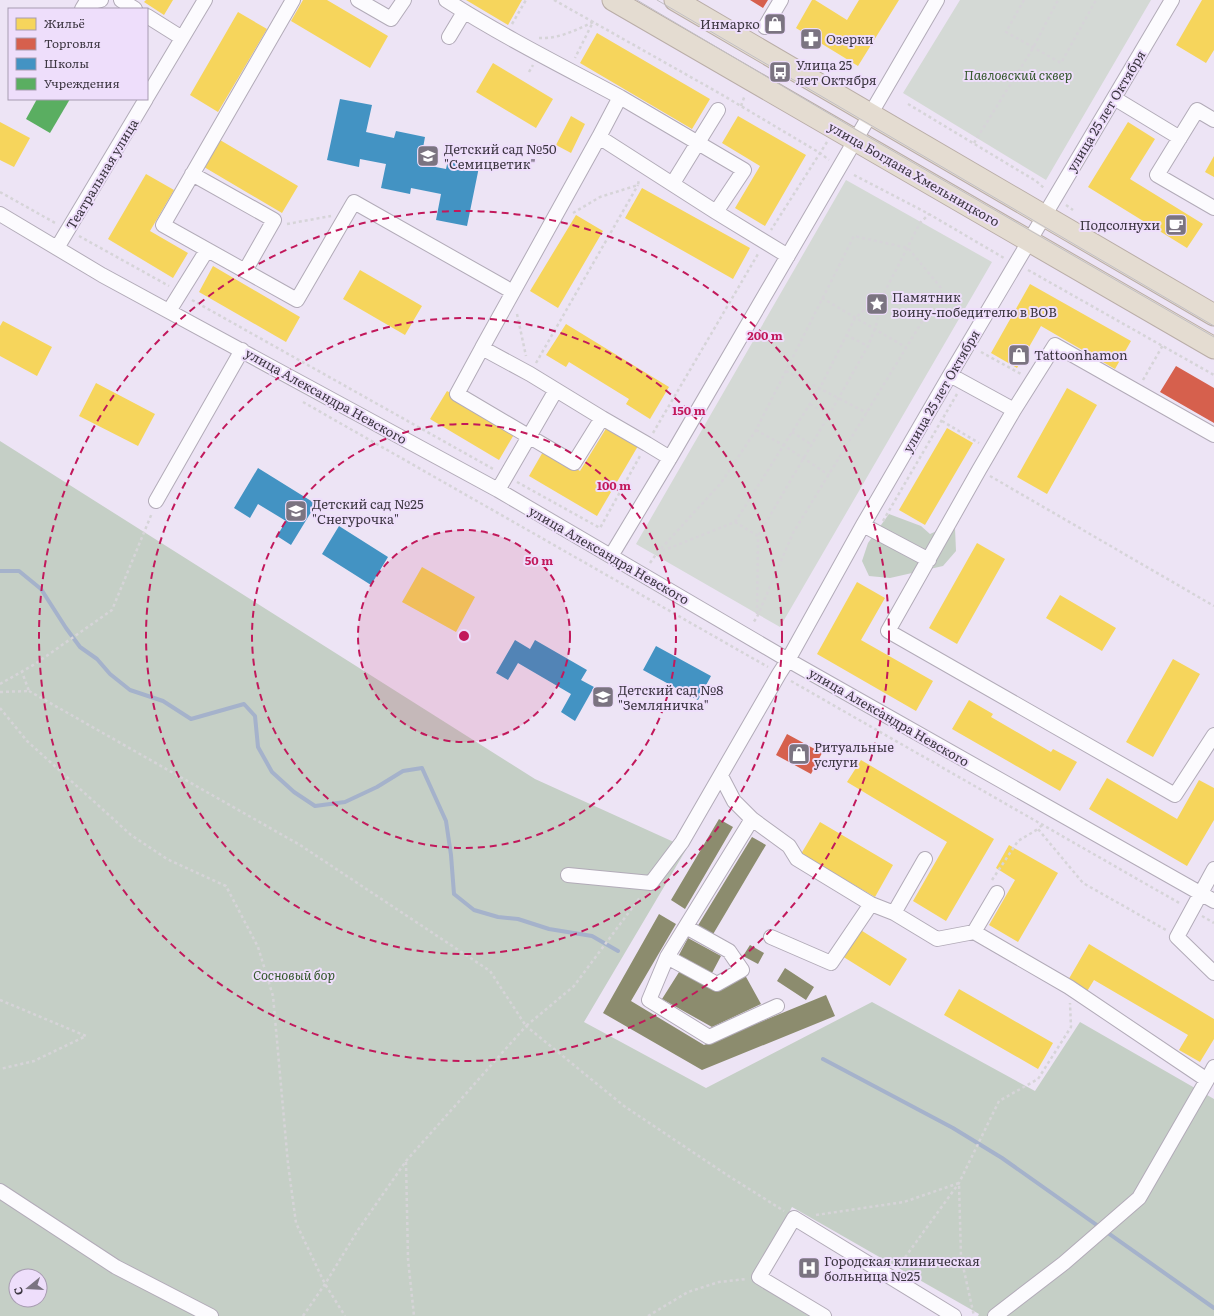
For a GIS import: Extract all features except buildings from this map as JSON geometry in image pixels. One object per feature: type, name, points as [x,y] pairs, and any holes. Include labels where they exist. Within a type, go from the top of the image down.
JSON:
[{"type":"highway","name":"улица Богдана Хмельницкого","points":[[613,0],[1214,348]]},
{"type":"highway","points":[[676,0],[1214,315]]},
{"type":"street","points":[[83,8],[85,4],[101,0]]},
{"type":"street","points":[[121,0],[133,8]]},
{"type":"street","name":"Театральная улица","points":[[148,96],[205,0]]},
{"type":"street","points":[[293,0],[163,225],[297,300],[346,213],[354,202],[513,292]]},
{"type":"street","points":[[358,0],[391,19],[404,0]]},
{"type":"street","points":[[446,0],[464,12],[620,97],[744,170],[716,212]]},
{"type":"street","points":[[765,27],[781,0]]},
{"type":"street","points":[[611,556],[938,0]]},
{"type":"street","name":"улица 25 лет Октября","points":[[568,875],[651,883],[682,842],[788,660],[863,525],[950,374],[1172,0]]},
{"type":"street","points":[[449,37],[464,12]]},
{"type":"street","points":[[148,17],[182,38]]},
{"type":"street","points":[[602,418],[574,463],[457,394],[620,97]]},
{"type":"street","points":[[1114,98],[1180,138]]},
{"type":"street","name":"Театральная улица","points":[[57,248],[146,100]]},
{"type":"street","points":[[673,183],[718,110]]},
{"type":"street","points":[[1214,120],[1197,110],[1157,175],[1214,208]]},
{"type":"street","points":[[599,137],[788,256]]},
{"type":"street","points":[[192,174],[274,220],[244,271]]},
{"type":"street","name":"улица Александра Невского","points":[[0,214],[169,312],[242,350],[498,490],[788,660],[1214,901]]},
{"type":"street","points":[[169,312],[207,250]]},
{"type":"street","points":[[1214,435],[1055,345],[1014,410],[888,631],[1175,795],[1214,735]]},
{"type":"street","points":[[482,348],[530,374],[670,458]]},
{"type":"street","points":[[156,501],[242,350]]},
{"type":"street","points":[[950,374],[1014,410]]},
{"type":"street","points":[[498,490],[556,390]]},
{"type":"street","points":[[863,525],[929,560]]},
{"type":"street","points":[[721,776],[734,801],[752,819],[789,846],[797,860],[871,904],[894,913],[937,939],[974,932],[1069,987],[1207,1080]]},
{"type":"street","points":[[752,819],[668,957],[649,1000],[709,1037],[777,1006]]},
{"type":"street","points":[[894,913],[925,859]]},
{"type":"street","points":[[1214,869],[1177,937],[1214,974]]},
{"type":"street","points":[[974,932],[997,894]]},
{"type":"street","points":[[771,937],[831,963],[871,904]]},
{"type":"street","points":[[668,957],[717,984],[742,970],[730,951],[686,927]]},
{"type":"street","points":[[995,1316],[1064,1262],[1139,1198],[1214,1067]]},
{"type":"street","points":[[0,1192],[116,1267],[211,1316]]},
{"type":"street","points":[[824,1316],[759,1277],[794,1218],[954,1316]]},
{"type":"path","points":[[506,35],[526,0]]},
{"type":"path","points":[[1024,0],[1006,32],[1061,63],[1096,0]]},
{"type":"path","points":[[974,143],[1033,48],[1058,0]]},
{"type":"path","points":[[537,38],[566,35],[593,22],[569,70]]},
{"type":"path","points":[[908,104],[1036,181],[1073,210]]},
{"type":"path","points":[[827,141],[820,153],[830,161]]},
{"type":"path","points":[[530,374],[638,185],[642,163]]},
{"type":"path","points":[[854,175],[929,214],[1015,264],[1037,274],[1214,375]]},
{"type":"path","points":[[572,213],[600,197],[638,185]]},
{"type":"path","points":[[0,192],[600,528],[647,444],[755,259]]},
{"type":"path","points":[[270,226],[346,213]]},
{"type":"path","points":[[757,617],[758,536],[868,346],[875,329],[884,293],[920,223],[929,214]]},
{"type":"path","points":[[643,575],[657,553],[721,483],[756,430],[854,236],[908,248],[942,289],[793,533],[757,617],[746,635]]},
{"type":"path","points":[[513,292],[530,374]]},
{"type":"path","points":[[657,553],[736,522],[820,388],[855,318],[884,293]]},
{"type":"path","points":[[822,298],[907,348]]},
{"type":"path","points":[[846,335],[868,346]]},
{"type":"path","points":[[1136,391],[1163,345]]},
{"type":"path","points":[[981,352],[1033,380]]},
{"type":"path","points":[[786,371],[867,413]]},
{"type":"path","points":[[298,399],[1214,923]]},
{"type":"path","points":[[810,404],[829,415]]},
{"type":"path","points":[[942,421],[991,450]]},
{"type":"path","points":[[756,430],[783,445],[829,475]]},
{"type":"path","points":[[792,432],[812,445]]},
{"type":"path","points":[[979,470],[1214,606]]},
{"type":"path","points":[[0,684],[35,664],[112,610],[156,501]]},
{"type":"path","points":[[736,522],[758,536]]},
{"type":"path","points":[[22,672],[29,691]]},
{"type":"path","points":[[0,692],[29,691],[300,845],[490,971],[526,1026],[624,1106],[794,1218],[904,1202],[959,1183]]},
{"type":"path","points":[[0,708],[28,741],[131,835],[168,859],[226,886],[258,947],[273,996],[288,1164],[296,1223],[325,1284],[345,1316]]},
{"type":"path","points":[[997,894],[992,880],[1008,855],[1018,841],[1042,825]]},
{"type":"path","points":[[1038,829],[1083,883],[1177,937]]},
{"type":"path","points":[[302,1316],[325,1284],[358,1230],[406,1162],[526,1026],[574,986],[633,906]]},
{"type":"path","points":[[890,1277],[959,1183],[999,1101],[1038,1079],[1071,1027],[1069,987]]},
{"type":"path","points":[[0,1000],[86,1036],[34,1061],[0,1069]]},
{"type":"path","points":[[406,1162],[408,1259],[414,1316]]},
{"type":"path","points":[[959,1183],[961,1257],[974,1316]]},
{"type":"path","points":[[648,1316],[688,1292],[719,1282],[759,1277]]},
{"type":"green space","name":"Павловский сквер","points":[[960,0],[1151,0],[1046,180],[903,93]]},
{"type":"green space","points":[[846,180],[992,262],[780,627],[636,544]]},
{"type":"green space","name":"Сосновый бор","points":[[0,441],[535,779],[687,848],[584,1022],[706,1088],[872,1002],[1035,1091],[1080,1022],[1214,1099],[1214,1316],[978,1316],[979,1314],[792,1207],[752,1280],[809,1316],[0,1316]]},
{"type":"green space","points":[[889,514],[921,526],[930,534],[950,525],[955,528],[956,551],[943,566],[890,578],[869,576],[862,561],[868,543]]},
{"type":"waterway","points":[[0,571],[19,571],[41,589],[80,647],[97,659],[110,674],[130,690],[163,701],[191,719],[244,704],[255,716],[258,747],[272,772],[294,792],[315,806],[345,802],[377,787],[403,771],[422,768],[446,821],[451,855],[454,894],[474,910],[498,917],[518,919],[549,929],[592,936],[618,951]]},
{"type":"waterway","points":[[823,1059],[953,1128],[1002,1158],[1214,1308]]},
{"type":"tram line","points":[[637,0],[860,132],[1214,337]]},
{"type":"tram line","points":[[657,0],[1214,326]]},
{"type":"place","name":"Инмарко","points":[[775,24]]},
{"type":"place","name":"Озерки","points":[[811,39]]},
{"type":"place","name":"Улица 25 лет Октября","points":[[780,72]]},
{"type":"place","name":"Детский сад №50 \"Семицветик\"","points":[[428,156]]},
{"type":"place","name":"Подсолнухи","points":[[1176,225]]},
{"type":"place","name":"Памятник воину-победителю в ВОВ","points":[[877,304]]},
{"type":"place","name":"Tattoonhamon","points":[[1019,355]]},
{"type":"place","name":"Детский сад №25 \"Снегурочка\"","points":[[296,511]]},
{"type":"place","name":"Детский сад №8 \"Земляничка\"","points":[[603,697]]},
{"type":"place","name":"Ритуальные услуги","points":[[799,754]]},
{"type":"place","name":"Городская клиническая больница №25","points":[[809,1268]]}]
